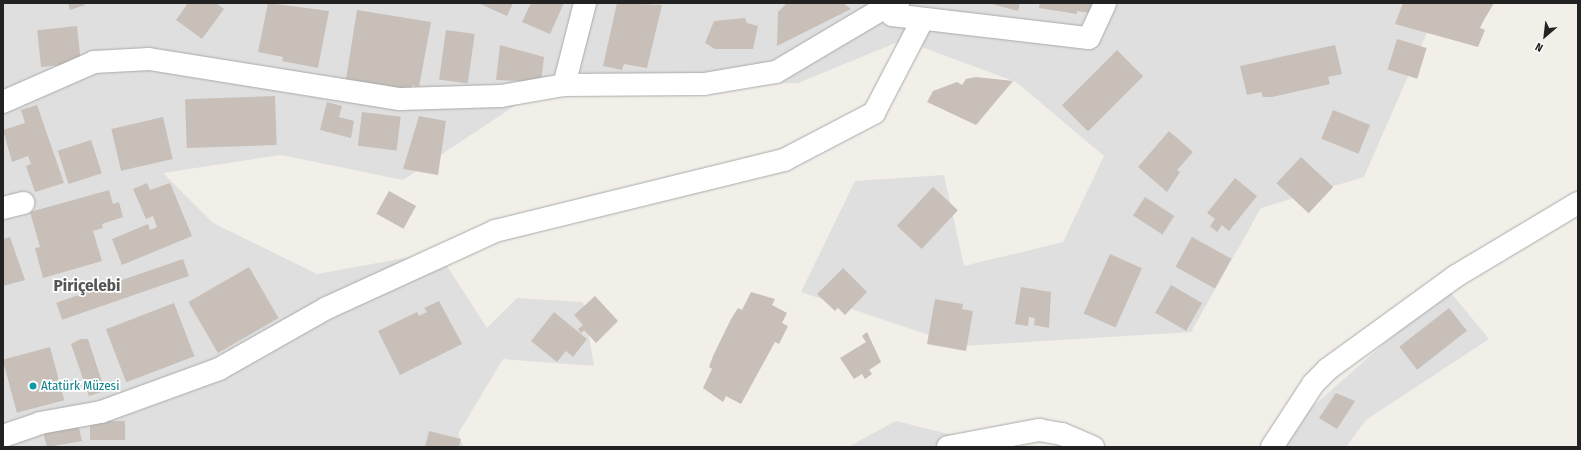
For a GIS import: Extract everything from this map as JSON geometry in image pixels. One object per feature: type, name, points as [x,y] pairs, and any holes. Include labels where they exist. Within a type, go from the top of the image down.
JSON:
[{"type":"street","points":[[564,85],[585,3]]},
{"type":"street","points":[[3,102],[94,62],[149,59],[400,99],[501,96],[564,85],[704,84],[776,72],[892,3]]},
{"type":"street","points":[[898,3],[892,15],[1089,38],[1106,3]]},
{"type":"street","points":[[3,436],[40,424],[101,412],[219,369],[327,308],[494,231],[784,160],[874,113],[923,19]]},
{"type":"street","points":[[1272,447],[1313,384],[1328,368],[1456,276],[1578,203]]},
{"type":"street","points":[[948,447],[1039,430],[1062,434],[1093,447]]},
{"type":"shaded area","points":[[3,3],[1440,3],[1364,177],[1261,208],[1191,332],[962,346],[801,292],[855,181],[944,175],[964,266],[1063,242],[1104,156],[1016,82],[903,40],[798,83],[543,87],[403,180],[281,155],[163,173],[213,223],[317,274],[438,252],[487,328],[517,298],[583,302],[594,366],[503,359],[458,434],[464,447],[3,447]]},
{"type":"shaded area","points":[[1447,288],[1489,339],[1366,420],[1346,447],[1267,447]]},
{"type":"shaded area","points":[[896,421],[1001,447],[848,447]]},
{"type":"building","points":[[68,3],[84,3],[85,5],[70,10]]},
{"type":"building","points":[[188,3],[216,3],[224,9],[202,39],[176,20]]},
{"type":"building","points":[[268,3],[329,11],[318,68],[282,61],[283,57],[258,52]]},
{"type":"building","points":[[478,3],[513,3],[507,16]]},
{"type":"building","points":[[531,3],[564,3],[550,34],[522,22]]},
{"type":"building","points":[[617,3],[662,5],[647,68],[624,64],[622,70],[603,66]]},
{"type":"building","points":[[787,3],[843,3],[851,9],[777,46],[778,12]]},
{"type":"building","points":[[988,3],[1020,3],[1018,11]]},
{"type":"building","points":[[1040,3],[1093,3],[1091,13],[1077,11],[1077,14],[1039,8]]},
{"type":"building","points":[[1403,3],[1494,3],[1480,28],[1485,30],[1478,47],[1395,24]]},
{"type":"building","points":[[357,10],[431,22],[419,87],[412,85],[411,90],[346,79]]},
{"type":"building","points":[[745,18],[747,23],[758,26],[753,49],[715,49],[705,43],[714,21]]},
{"type":"building","points":[[77,26],[81,63],[41,67],[37,30]]},
{"type":"building","points":[[446,30],[475,34],[468,84],[439,80]]},
{"type":"building","points":[[1397,39],[1427,48],[1417,79],[1388,70]]},
{"type":"building","points":[[500,45],[544,57],[541,82],[496,80]]},
{"type":"building","points":[[1335,45],[1342,74],[1328,77],[1330,84],[1272,97],[1263,97],[1261,92],[1247,95],[1240,66]]},
{"type":"building","points":[[1117,50],[1143,76],[1088,131],[1062,105]]},
{"type":"building","points":[[976,77],[1013,81],[976,125],[927,102],[933,91],[957,82],[962,85],[966,79]]},
{"type":"building","points":[[275,96],[277,145],[187,148],[185,99]]},
{"type":"building","points":[[327,102],[342,106],[339,117],[354,121],[351,138],[320,130]]},
{"type":"building","points":[[37,105],[64,183],[35,192],[26,166],[31,164],[28,156],[12,162],[3,130],[25,123],[21,110]]},
{"type":"building","points":[[1333,110],[1370,125],[1358,154],[1321,139]]},
{"type":"building","points":[[362,112],[401,117],[397,150],[358,146]]},
{"type":"building","points":[[419,116],[446,121],[438,175],[403,169]]},
{"type":"building","points":[[163,117],[173,159],[121,171],[111,129]]},
{"type":"building","points":[[1169,131],[1193,152],[1177,170],[1180,172],[1167,192],[1138,167]]},
{"type":"building","points":[[91,140],[102,173],[69,184],[58,151]]},
{"type":"building","points":[[1301,157],[1333,187],[1309,213],[1276,183]]},
{"type":"building","points":[[1235,178],[1257,196],[1229,231],[1222,225],[1217,232],[1210,226],[1215,219],[1207,213]]},
{"type":"building","points":[[147,183],[150,190],[170,183],[192,236],[122,265],[112,239],[148,224],[150,230],[157,227],[153,216],[146,219],[133,189]]},
{"type":"building","points":[[933,187],[958,210],[922,249],[897,226]]},
{"type":"building","points":[[109,190],[113,204],[119,202],[123,217],[102,224],[103,228],[93,231],[102,261],[43,278],[35,248],[40,247],[30,212]]},
{"type":"building","points":[[389,191],[416,206],[404,229],[376,214]]},
{"type":"building","points":[[1145,197],[1174,216],[1162,235],[1133,215]]},
{"type":"building","points":[[10,237],[25,280],[3,286],[3,239]]},
{"type":"building","points":[[1192,237],[1231,259],[1215,289],[1176,267]]},
{"type":"building","points":[[1110,254],[1142,268],[1116,328],[1084,313]]},
{"type":"building","points":[[183,259],[189,276],[62,320],[56,303]]},
{"type":"building","points":[[249,267],[278,318],[218,353],[188,302]]},
{"type":"building","points":[[843,268],[867,292],[845,315],[838,308],[835,311],[817,294]]},
{"type":"building","points":[[1171,285],[1202,303],[1186,331],[1155,313]]},
{"type":"building","points":[[1021,287],[1051,292],[1049,328],[1034,325],[1035,318],[1029,317],[1028,326],[1015,324]]},
{"type":"building","points":[[751,292],[775,299],[772,305],[787,313],[782,323],[788,326],[779,344],[775,342],[741,404],[726,396],[723,402],[703,388],[712,369],[709,367],[713,356],[731,319],[738,308],[742,310]]},
{"type":"building","points":[[595,296],[618,321],[596,343],[584,330],[581,333],[578,329],[583,325],[574,315]]},
{"type":"building","points":[[935,299],[963,304],[962,309],[973,311],[966,351],[927,344]]},
{"type":"building","points":[[439,301],[462,344],[400,375],[378,331],[417,312],[419,316],[427,312],[424,308]]},
{"type":"building","points":[[174,303],[194,356],[126,382],[106,329]]},
{"type":"building","points":[[1449,308],[1467,331],[1417,370],[1399,347]]},
{"type":"building","points":[[554,312],[587,339],[573,357],[566,351],[557,362],[531,341]]},
{"type":"building","points":[[867,332],[881,362],[869,370],[872,374],[865,379],[862,374],[854,379],[840,358],[866,342],[862,336]]},
{"type":"building","points":[[81,339],[88,339],[105,391],[89,396],[71,344]]},
{"type":"building","name":"Atatürk Müzesi","points":[[50,347],[64,400],[17,413],[3,360]]},
{"type":"building","points":[[1336,393],[1355,401],[1337,429],[1319,418]]},
{"type":"building","points":[[90,421],[125,421],[125,440],[90,440]]},
{"type":"building","points":[[78,423],[82,441],[47,447],[43,432]]},
{"type":"building","points":[[429,431],[461,439],[459,447],[425,447]]},
{"type":"place","name":"Atatürk Müzesi","points":[[33,386]]},
{"type":"district","name":"Piriçelebi","points":[[87,286]]}]
